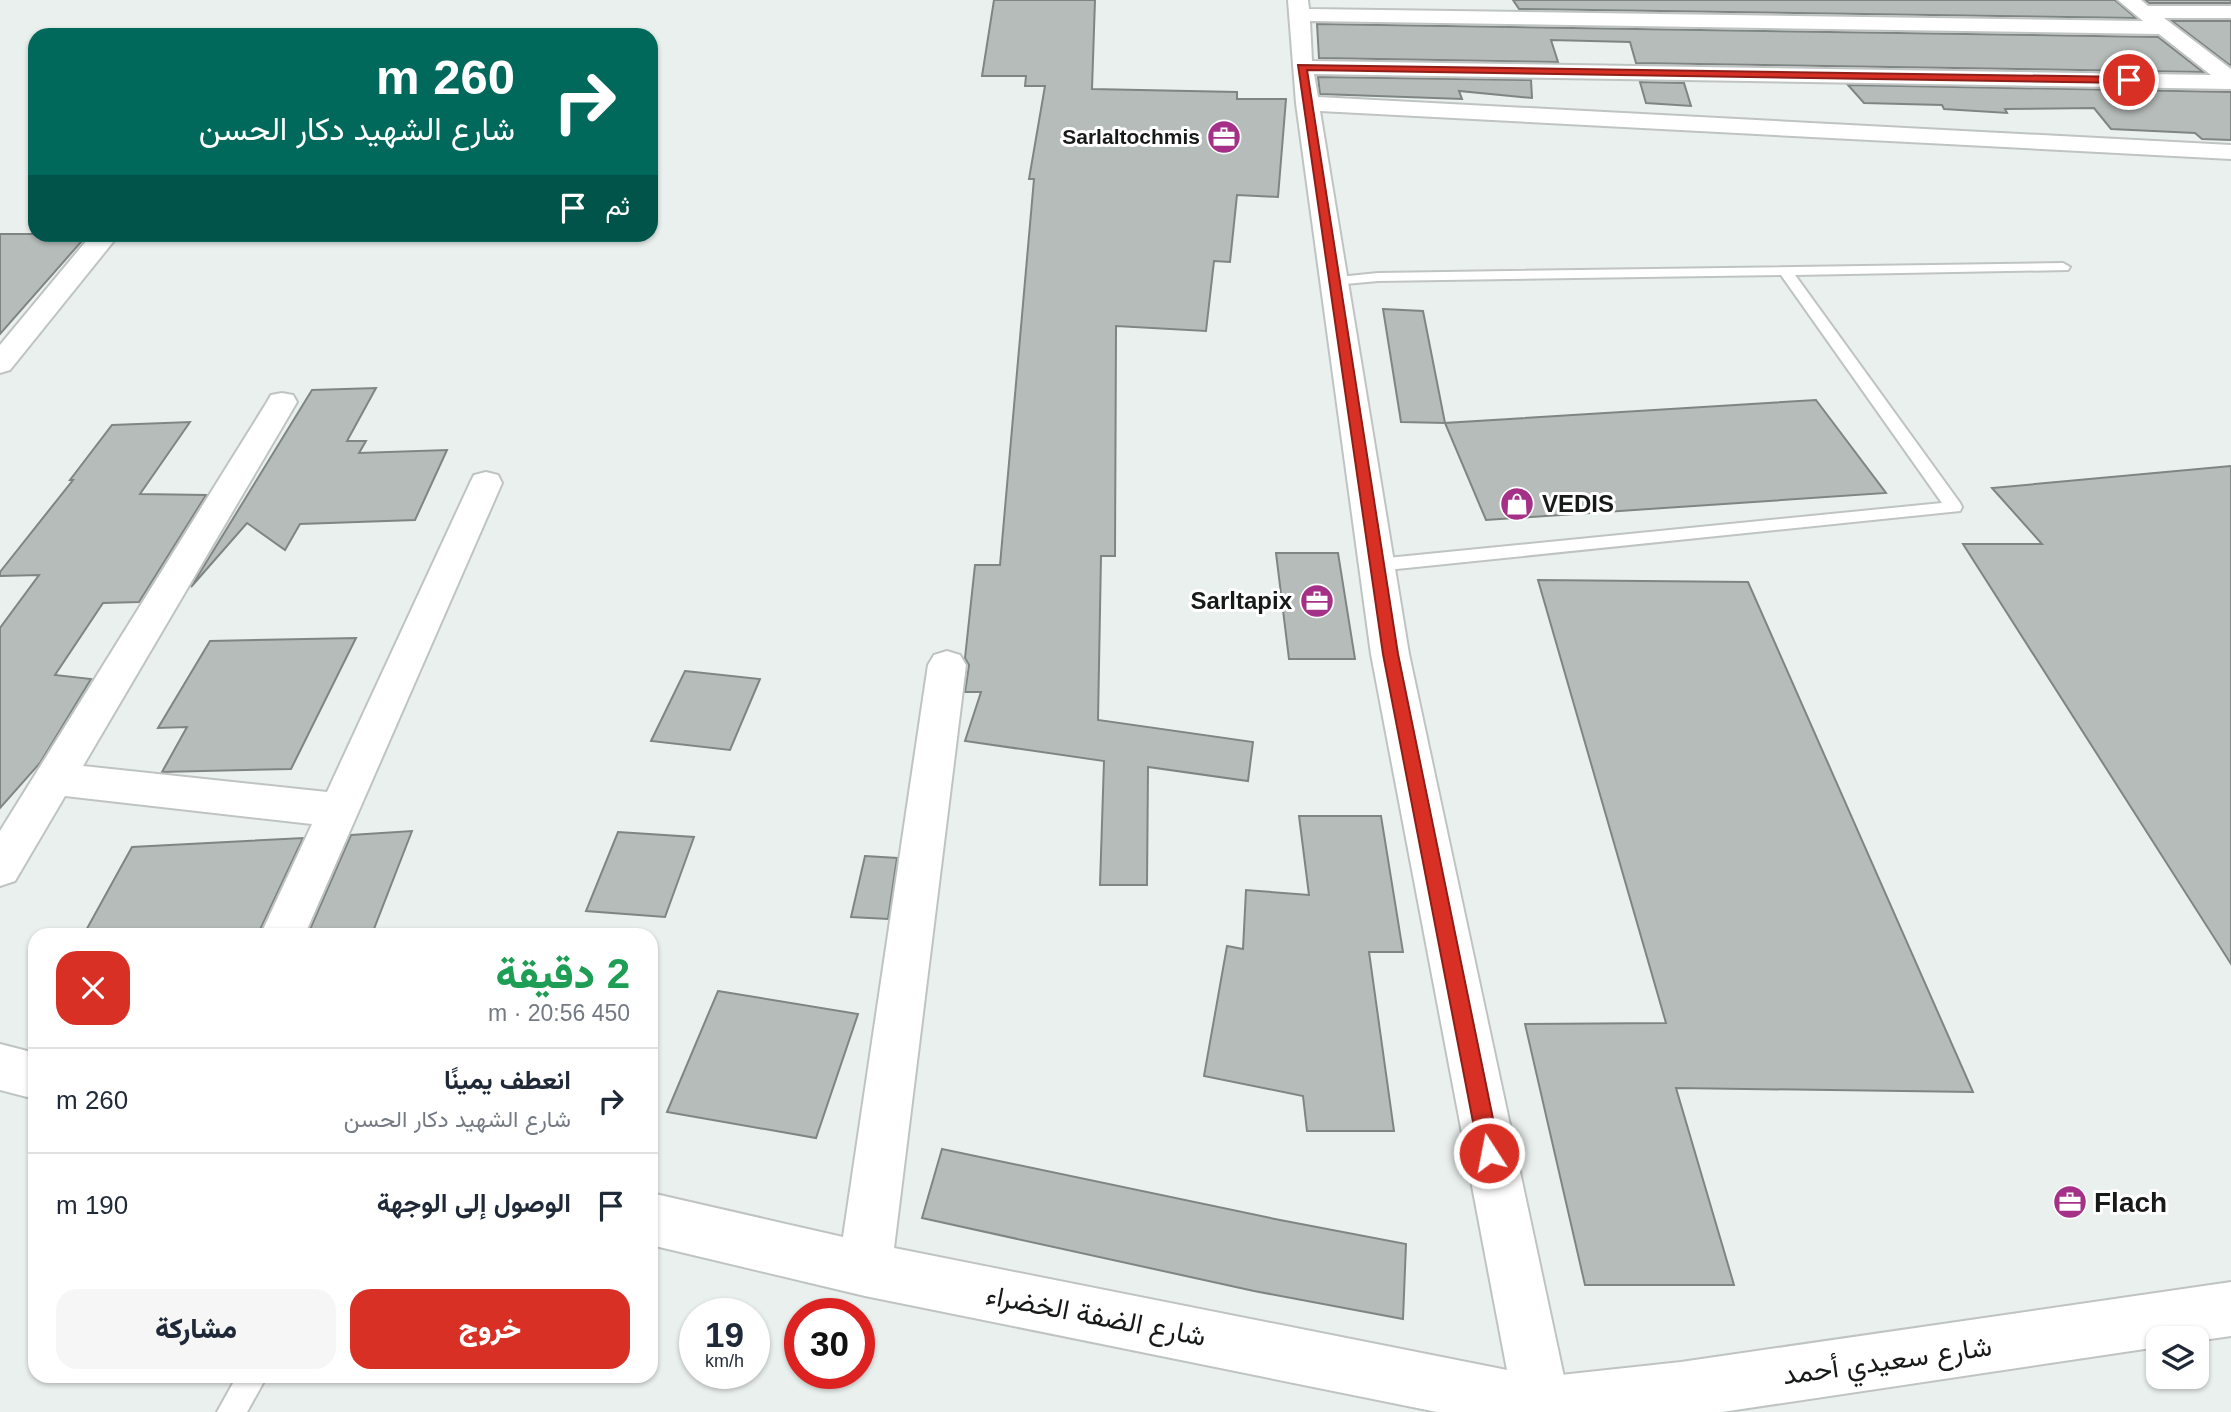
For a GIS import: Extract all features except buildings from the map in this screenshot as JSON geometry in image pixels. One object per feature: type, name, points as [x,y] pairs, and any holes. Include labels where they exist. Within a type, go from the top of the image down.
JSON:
[{"type":"street","points":[[1579,0],[1590,20]]},
{"type":"street","points":[[2136,6],[2231,12]]},
{"type":"street","points":[[2136,6],[2231,81]]},
{"type":"street","points":[[1542,1409],[1390,654],[1304,85],[1298,7],[1590,20],[2164,28]]},
{"type":"street","points":[[1929,24],[1944,42]]},
{"type":"street","points":[[1959,60],[1975,78]]},
{"type":"street","points":[[1304,85],[1975,78],[2231,81]]},
{"type":"street","points":[[1304,85],[2231,152]]},
{"type":"street","points":[[0,364],[100,242]]},
{"type":"street","points":[[0,868],[282,402]]},
{"type":"street","points":[[286,928],[485,483]]},
{"type":"street","points":[[864,1269],[947,665]]},
{"type":"street","points":[[54,779],[337,810]]},
{"type":"street","points":[[0,1067],[28,1074]]},
{"type":"street","name":"شارع الضفة الخضراء","points":[[658,1221],[864,1269],[1542,1409]]},
{"type":"street","name":"شارع سعيدي أحمد","points":[[1542,1409],[2231,1309]]},
{"type":"lane","points":[[1334,281],[1378,277],[2063,267]]},
{"type":"lane","points":[[1377,565],[1954,507],[1785,271]]},
{"type":"lane","points":[[231,1412],[249,1383]]},
{"type":"place","name":"Sarlaltochmis","points":[[1224,137]]},
{"type":"place","name":"VEDIS","points":[[1517,504]]},
{"type":"place","name":"Sarltapix","points":[[1317,601]]},
{"type":"place","name":"Flach","points":[[2070,1202]]},
{"type":"route","points":[[1489,1153],[1390,654],[1302,67],[2129,80]]}]
